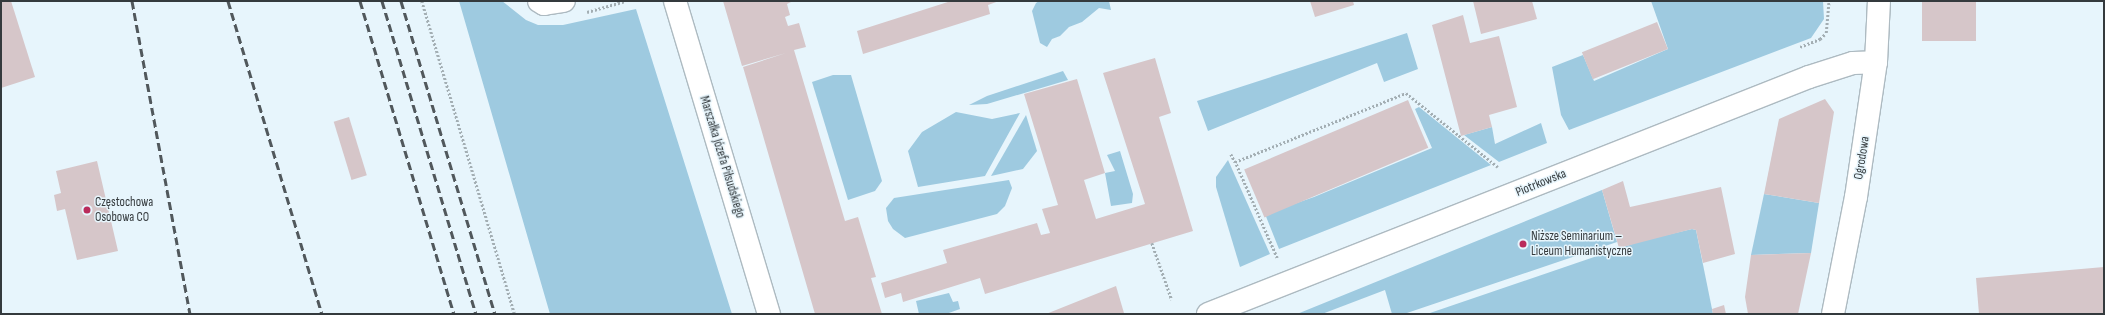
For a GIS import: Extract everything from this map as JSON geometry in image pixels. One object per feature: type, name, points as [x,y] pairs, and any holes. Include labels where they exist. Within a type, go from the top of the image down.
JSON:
[{"type":"street","points":[[539,1],[544,4],[564,1]]},
{"type":"street","name":"Marszałka Józefa Piłsudskiego","points":[[675,1],[769,314]]},
{"type":"street","name":"Ogrodowa","points":[[1833,314],[1856,197],[1876,62],[1879,1]]},
{"type":"street","name":"Piotrkowska","points":[[1208,314],[1809,77],[1853,63],[1876,62]]},
{"type":"path","points":[[422,1],[515,314]]},
{"type":"path","points":[[1800,48],[1820,39],[1826,33],[1829,1]]},
{"type":"path","points":[[1235,162],[1406,93],[1498,167]]},
{"type":"path","points":[[1231,154],[1277,258]]},
{"type":"path","points":[[1152,244],[1172,300]]},
{"type":"shaded area","points":[[459,1],[502,1],[526,20],[538,25],[563,25],[636,9],[732,314],[550,314]]},
{"type":"shaded area","points":[[1039,1],[1109,1],[1111,10],[1099,8],[1082,22],[1069,27],[1060,36],[1052,39],[1047,47],[1040,43],[1032,11],[1036,3]]},
{"type":"shaded area","points":[[1651,1],[1823,1],[1824,19],[1811,38],[1569,130],[1561,115],[1552,67],[1583,55],[1594,81],[1668,49]]},
{"type":"shaded area","points":[[1407,33],[1418,69],[1384,82],[1377,63],[1208,131],[1197,101]]},
{"type":"shaded area","points":[[1063,71],[1068,80],[987,104],[969,105],[987,96]]},
{"type":"shaded area","points":[[833,75],[851,75],[882,181],[875,191],[848,200],[812,82]]},
{"type":"shaded area","points":[[1419,107],[1491,165],[1279,249],[1265,214],[1314,197],[1432,148],[1415,109]]},
{"type":"shaded area","points":[[956,112],[992,119],[1020,113],[985,176],[918,187],[908,151],[922,132]]},
{"type":"shaded area","points":[[1026,115],[1037,151],[1023,169],[991,176]]},
{"type":"shaded area","points":[[1541,123],[1547,143],[1499,162],[1464,135],[1492,127],[1495,144]]},
{"type":"shaded area","points":[[1120,151],[1133,194],[1132,203],[1111,206],[1105,173],[1115,171],[1107,155]]},
{"type":"shaded area","points":[[1228,160],[1270,254],[1240,267],[1216,187],[1216,177]]},
{"type":"shaded area","points":[[1009,180],[1012,188],[1005,206],[997,214],[905,238],[893,229],[888,221],[886,208],[894,198]]},
{"type":"shaded area","points":[[1602,190],[1617,242],[1404,314],[1392,314],[1385,290],[1322,314],[1297,314]]},
{"type":"shaded area","points":[[1764,194],[1819,203],[1811,253],[1751,255]]},
{"type":"shaded area","points":[[1692,229],[1696,230],[1713,314],[1427,314],[1641,241]]},
{"type":"shaded area","points":[[949,293],[953,302],[958,301],[960,309],[946,314],[919,314],[916,301]]},
{"type":"building","points":[[1,1],[11,1],[35,77],[1,88]]},
{"type":"building","points":[[723,1],[793,1],[787,4],[790,15],[785,17],[788,26],[799,23],[806,47],[794,50],[845,221],[858,217],[876,277],[871,278],[882,314],[815,314],[743,67],[786,53],[742,66]]},
{"type":"building","points":[[951,1],[999,1],[988,5],[990,14],[863,54],[857,31]]},
{"type":"building","points":[[1310,1],[1353,1],[1354,5],[1315,17]]},
{"type":"building","points":[[1473,1],[1532,1],[1537,19],[1481,34]]},
{"type":"building","points":[[1922,1],[1976,1],[1976,41],[1922,41]]},
{"type":"building","points":[[1463,15],[1470,43],[1499,36],[1517,107],[1489,115],[1492,127],[1461,136],[1432,25]]},
{"type":"building","points":[[1657,22],[1668,49],[1593,79],[1582,52]]},
{"type":"building","points":[[1155,58],[1171,113],[1159,117],[1193,231],[985,294],[980,278],[903,302],[901,293],[885,298],[881,283],[947,263],[943,250],[1037,223],[1041,235],[1050,233],[1042,209],[1058,205],[1024,94],[1077,79],[1105,173],[1084,180],[1096,219],[1145,204],[1103,73]]},
{"type":"building","points":[[1825,99],[1834,112],[1819,203],[1764,194],[1779,119]]},
{"type":"building","points":[[1408,100],[1428,148],[1264,217],[1244,170]]},
{"type":"building","points":[[349,117],[367,175],[352,180],[334,122]]},
{"type":"building","name":"Częstochowa Osobowa CO","points":[[97,161],[118,251],[77,260],[65,209],[57,211],[54,195],[61,193],[56,171]]},
{"type":"building","points":[[1623,181],[1630,207],[1721,187],[1735,254],[1703,263],[1696,230],[1692,229],[1619,248],[1602,190]]},
{"type":"building","points":[[1811,253],[1798,314],[1748,314],[1745,297],[1751,255]]},
{"type":"building","points":[[2104,267],[2104,314],[1979,314],[1976,278]]},
{"type":"building","points":[[1116,286],[1124,313],[1046,314]]},
{"type":"building","points":[[1724,305],[1726,314],[1713,314],[1712,309]]},
{"type":"railway","points":[[132,1],[190,314]]},
{"type":"railway","points":[[228,1],[322,314]]},
{"type":"railway","points":[[360,1],[454,314]]},
{"type":"railway","points":[[382,1],[476,314]]},
{"type":"railway","points":[[401,1],[495,314]]},
{"type":"place","name":"Częstochowa Osobowa CO","points":[[87,210]]},
{"type":"place","name":"Niższe Seminarium – Liceum Humanistyczne","points":[[1523,244]]}]
